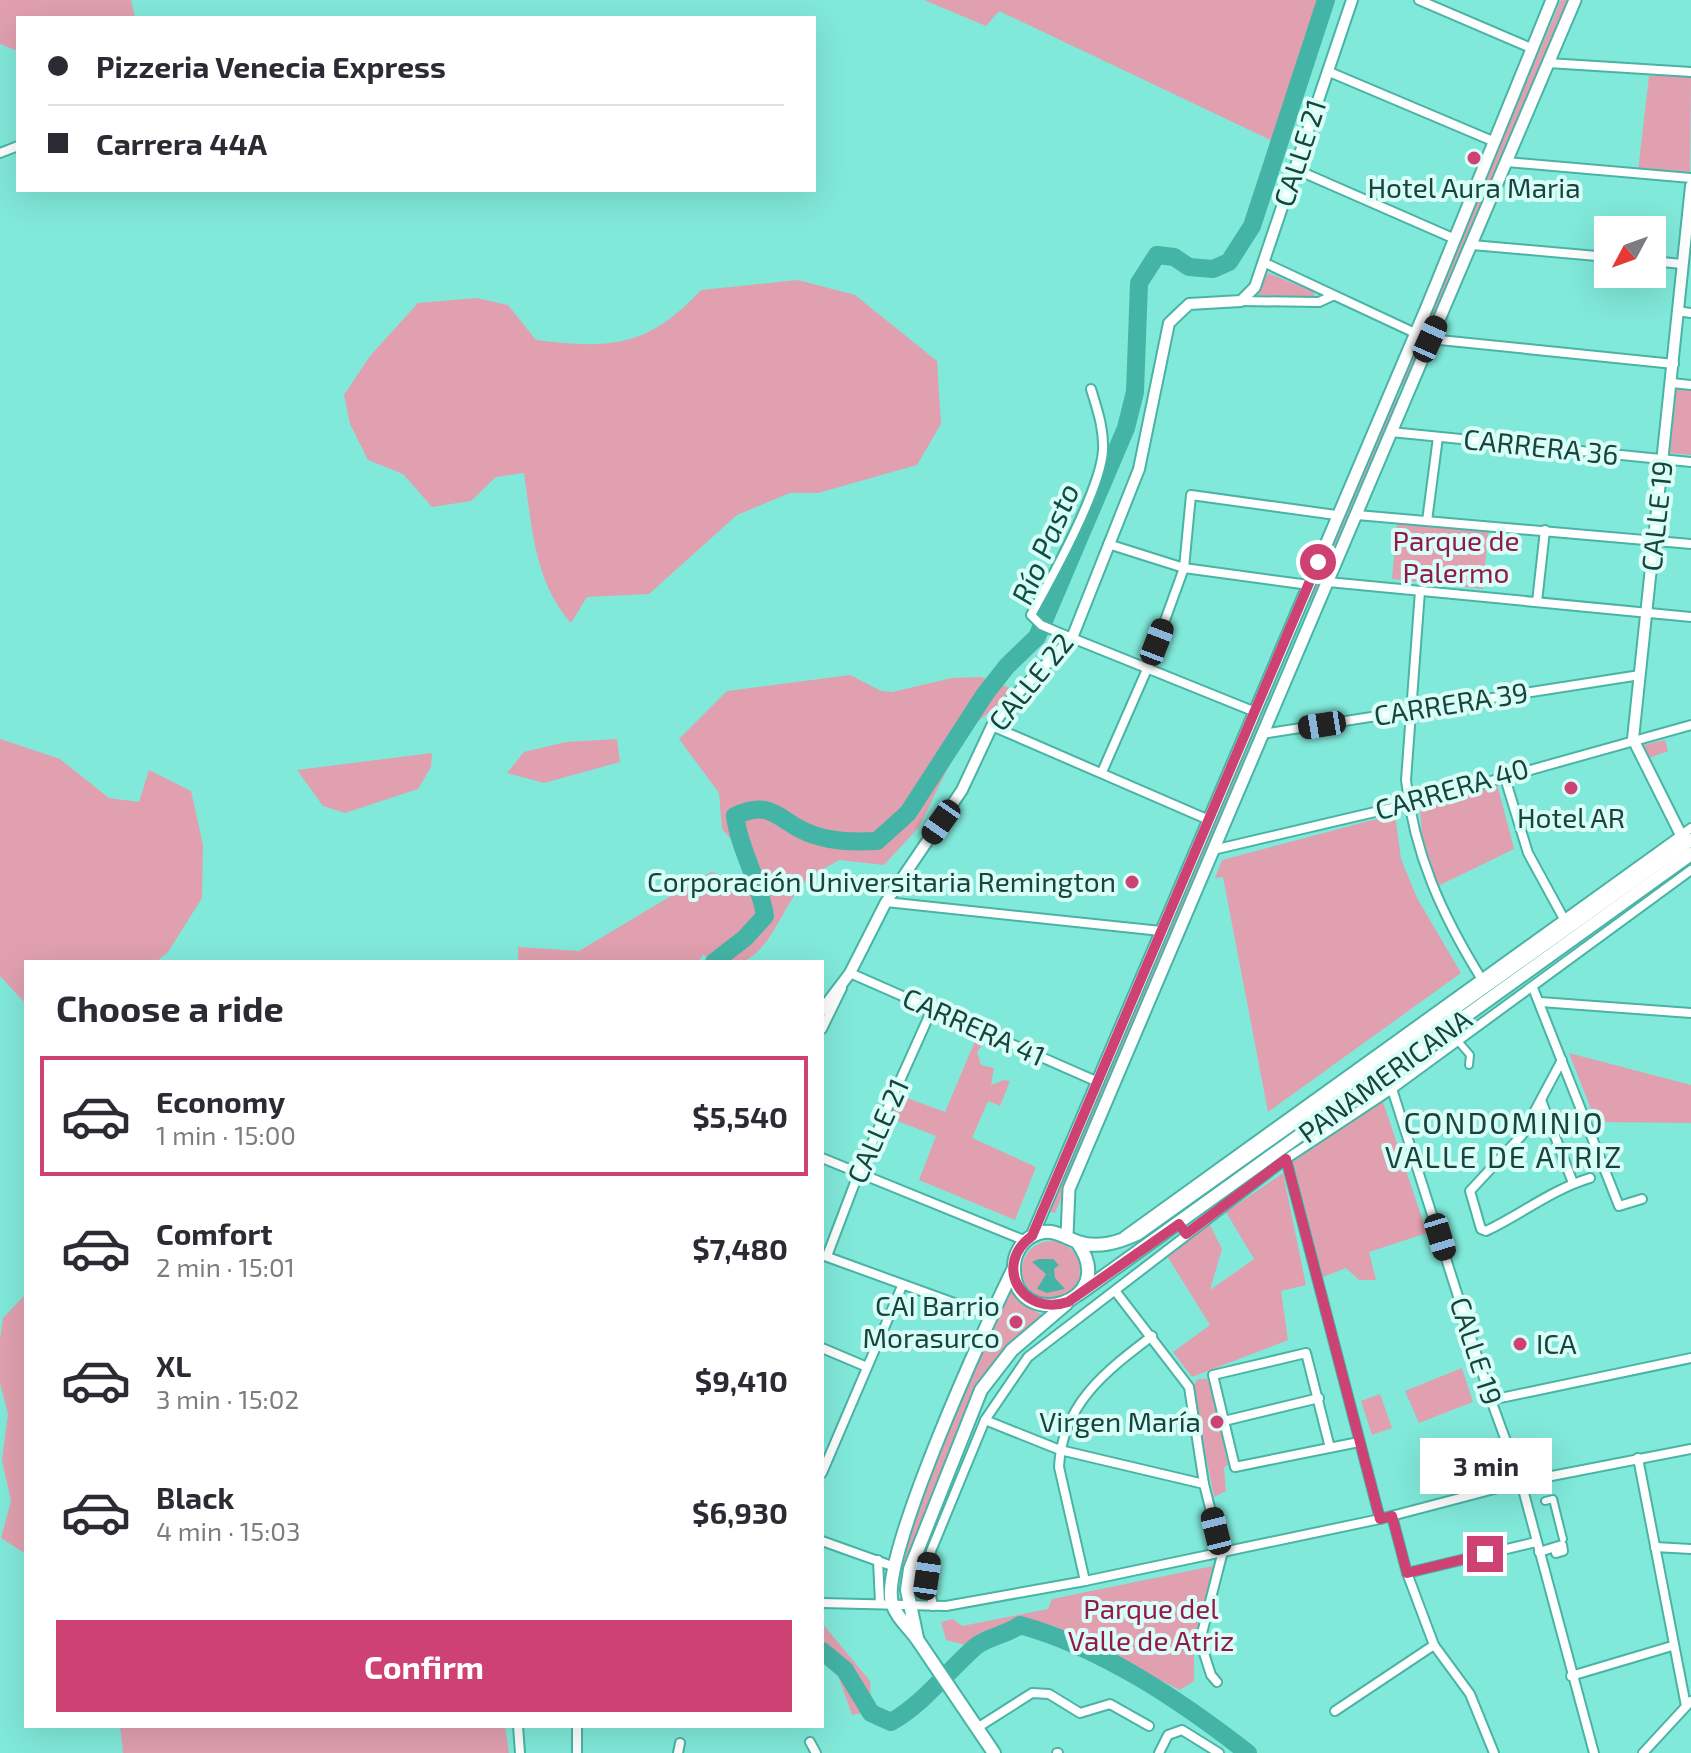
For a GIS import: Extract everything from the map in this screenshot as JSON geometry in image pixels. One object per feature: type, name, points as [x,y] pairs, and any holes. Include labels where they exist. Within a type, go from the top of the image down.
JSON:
[{"type":"main road","points":[[886,1603],[892,1566],[923,1477],[990,1316],[1014,1268],[1019,1248],[1029,1239],[1098,1082],[1441,273],[1552,0]]},
{"type":"main road","points":[[1014,1268],[1015,1279],[1027,1297],[1047,1306],[1072,1299],[1088,1275],[1084,1252],[1072,1239],[1069,1189],[1575,0]]},
{"type":"main road","points":[[1441,273],[1449,280],[1456,279]]},
{"type":"main road","points":[[1389,391],[1401,390],[1403,403]]},
{"type":"main road","points":[[1294,621],[1300,630],[1309,626]]},
{"type":"main road","points":[[1029,1239],[1055,1232],[1072,1239],[1116,1243],[1137,1234],[1333,1092],[1603,905],[1686,837]]},
{"type":"main road","name":"PANAMERICANA","points":[[917,1638],[907,1590],[910,1569],[981,1390],[994,1370],[1072,1299],[1182,1229],[1691,854]]},
{"type":"main road","name":"PANAMERICANA","points":[[886,1603],[917,1638],[994,1753]]},
{"type":"street","name":"CALLE 21","points":[[1241,301],[1255,287],[1352,0]]},
{"type":"street","points":[[1419,0],[1531,48]]},
{"type":"street","points":[[1548,63],[1651,72],[1691,72]]},
{"type":"street","points":[[1327,71],[1495,142]]},
{"type":"street","points":[[1507,162],[1691,178]]},
{"type":"street","points":[[1295,169],[1455,239]]},
{"type":"street","name":"CALLE 19","points":[[1633,739],[1691,186]]},
{"type":"street","points":[[1472,245],[1594,256]]},
{"type":"street","points":[[1263,262],[1415,333]]},
{"type":"street","points":[[1666,262],[1682,264]]},
{"type":"street","points":[[1241,301],[1319,302],[1332,296]]},
{"type":"street","name":"CALLE 22","points":[[824,1007],[850,973],[886,902],[962,790],[992,726],[1067,636],[1139,469],[1169,323],[1189,304],[1241,301]]},
{"type":"street","points":[[1677,311],[1691,313]]},
{"type":"street","points":[[1430,339],[1674,364]]},
{"type":"street","points":[[1672,383],[1691,385]]},
{"type":"street","points":[[1091,389],[1102,426],[1101,465],[1059,564],[1031,615],[1041,625],[1253,711]]},
{"type":"street","name":"CARRERA 36","points":[[1391,432],[1691,462]]},
{"type":"street","points":[[1427,521],[1438,437]]},
{"type":"street","points":[[1102,772],[1148,667],[1184,568],[1191,495],[1336,515]]},
{"type":"street","points":[[1357,515],[1691,544]]},
{"type":"street","points":[[1537,602],[1545,530]]},
{"type":"street","points":[[1110,539],[1184,568],[1309,585]]},
{"type":"street","points":[[1328,582],[1691,617]]},
{"type":"street","points":[[1420,591],[1406,780],[1409,804],[1416,844],[1431,885],[1446,920],[1481,978]]},
{"type":"street","name":"CARRERA 39","points":[[1262,734],[1640,675]]},
{"type":"street","name":"CARRERA 40","points":[[1213,850],[1409,804],[1691,725]]},
{"type":"street","points":[[992,726],[1209,820]]},
{"type":"street","points":[[1633,739],[1686,837]]},
{"type":"street","points":[[1504,775],[1528,853],[1564,919]]},
{"type":"street","points":[[1333,1092],[1481,978],[1686,837],[1691,828]]},
{"type":"street","points":[[933,1606],[927,1576],[931,1551],[985,1420],[1028,1357],[1116,1292],[1182,1229],[1392,1089],[1691,870]]},
{"type":"street","points":[[886,902],[1161,931]]},
{"type":"street","points":[[824,1025],[850,973]]},
{"type":"street","name":"CARRERA 41","points":[[850,973],[1098,1082]]},
{"type":"street","points":[[1533,988],[1619,1206],[1642,1199]]},
{"type":"street","points":[[1540,1002],[1691,1013]]},
{"type":"street","name":"CALLE 21","points":[[824,1255],[933,1007]]},
{"type":"street","points":[[1458,1041],[1470,1055],[1469,1065]]},
{"type":"street","points":[[1425,1048],[1435,1058]]},
{"type":"street","points":[[1562,1060],[1522,1135],[1470,1191],[1481,1229],[1486,1231],[1513,1218],[1536,1200],[1590,1178]]},
{"type":"street","name":"CALLE 19","points":[[1392,1089],[1491,1400],[1521,1482],[1594,1753]]},
{"type":"street","points":[[1541,1100],[1573,1183]]},
{"type":"street","points":[[824,1159],[1029,1239]]},
{"type":"street","points":[[1286,1159],[1380,1519]]},
{"type":"street","points":[[824,1255],[990,1316]]},
{"type":"street","points":[[827,1448],[902,1286]]},
{"type":"street","points":[[1116,1292],[1189,1387],[1204,1484],[1222,1555],[1200,1641],[1211,1675],[1217,1682]]},
{"type":"street","points":[[1085,1581],[1059,1467],[1060,1450],[1075,1405],[1106,1371],[1152,1336]]},
{"type":"street","points":[[824,1349],[867,1367]]},
{"type":"street","points":[[1330,1448],[1306,1353],[1213,1375],[1235,1467],[1330,1448],[1359,1442]]},
{"type":"street","points":[[1491,1400],[1691,1358]]},
{"type":"street","points":[[1224,1421],[1319,1398]]},
{"type":"street","points":[[985,1420],[1060,1450],[1204,1484]]},
{"type":"street","points":[[824,1603],[933,1606],[1085,1581],[1222,1555],[1380,1519],[1521,1482],[1691,1449]]},
{"type":"street","points":[[1638,1458],[1672,1646],[1688,1703],[1643,1753]]},
{"type":"street","points":[[944,1487],[957,1492]]},
{"type":"street","points":[[1545,1501],[1553,1499],[1563,1539]]},
{"type":"street","points":[[1392,1516],[1407,1573],[1434,1645],[1470,1694],[1494,1753]]},
{"type":"street","points":[[824,1542],[892,1566]]},
{"type":"street","points":[[1407,1573],[1536,1542]]},
{"type":"street","points":[[1539,1552],[1562,1545],[1563,1551],[1556,1553]]},
{"type":"street","points":[[1655,1547],[1691,1549]]},
{"type":"street","points":[[878,1560],[886,1603]]},
{"type":"street","points":[[1335,1711],[1434,1645]]},
{"type":"street","points":[[1571,1676],[1672,1646]]},
{"type":"street","points":[[977,1728],[1032,1693],[1049,1694],[1080,1713],[1110,1704],[1118,1706],[1149,1726]]},
{"type":"street","points":[[518,1728],[520,1753]]},
{"type":"street","points":[[577,1728],[577,1753]]},
{"type":"street","points":[[1159,1753],[1168,1735],[1182,1730],[1219,1753]]},
{"type":"street","points":[[810,1742],[816,1753]]},
{"type":"street","points":[[678,1753],[680,1743]]},
{"type":"green space","points":[[0,0],[131,0],[135,16],[16,16],[16,50],[0,44]]},
{"type":"green space","points":[[924,0],[1326,0],[1277,143],[999,11],[986,26]]},
{"type":"green space","points":[[1561,0],[1571,0],[1407,388],[1399,385]]},
{"type":"green space","points":[[1649,76],[1691,76],[1690,174],[1638,171]]},
{"type":"green space","points":[[1268,273],[1314,292],[1314,297],[1253,295]]},
{"type":"green space","points":[[798,280],[855,295],[937,361],[941,424],[917,465],[818,493],[790,493],[737,515],[649,594],[587,597],[571,623],[559,607],[542,571],[524,473],[496,477],[471,501],[432,507],[403,474],[368,460],[350,424],[344,395],[370,356],[418,303],[476,298],[508,305],[536,340],[606,343],[645,334],[663,324],[701,290]]},
{"type":"green space","points":[[1676,389],[1691,391],[1691,455],[1670,453]]},
{"type":"green space","points":[[1389,394],[1398,398],[1310,603],[1299,599]]},
{"type":"green space","name":"Parque de Palermo","points":[[1397,524],[1488,532],[1483,589],[1392,579]]},
{"type":"green space","points":[[1298,603],[1307,607],[1055,1213],[1046,1211]]},
{"type":"green space","points":[[850,675],[881,691],[892,692],[952,678],[981,677],[1010,688],[1000,703],[966,731],[919,827],[884,865],[839,860],[815,874],[802,885],[774,930],[753,956],[744,960],[716,960],[703,955],[699,960],[518,960],[518,947],[579,951],[711,872],[741,881],[753,865],[722,829],[719,793],[679,739],[727,691]]},
{"type":"green space","points":[[0,739],[60,759],[109,798],[139,802],[149,770],[191,791],[203,845],[202,898],[168,952],[158,960],[24,960],[24,1002],[0,976]]},
{"type":"green space","points":[[617,739],[620,762],[544,783],[507,773],[524,752],[566,742]]},
{"type":"green space","points":[[1665,740],[1668,751],[1649,758],[1644,745]]},
{"type":"green space","points":[[432,753],[431,767],[418,789],[345,813],[323,806],[297,770]]},
{"type":"green space","points":[[1497,784],[1514,849],[1438,886],[1422,835],[1420,809]]},
{"type":"green space","points":[[1395,814],[1401,859],[1417,898],[1461,973],[1268,1112],[1223,877],[1215,878],[1222,860]]},
{"type":"green space","points":[[978,1034],[994,1039],[985,1041],[977,1052],[981,1065],[994,1068],[991,1085],[1010,1081],[1000,1106],[988,1101],[972,1138],[1036,1167],[1015,1220],[919,1180],[936,1136],[887,1117],[896,1094],[945,1112]]},
{"type":"green space","points":[[1569,1053],[1691,1085],[1691,1123],[1596,1122]]},
{"type":"green space","points":[[1382,1099],[1427,1233],[1369,1252],[1376,1280],[1359,1280],[1346,1268],[1323,1277],[1293,1162]]},
{"type":"green space","points":[[1283,1173],[1306,1285],[1281,1291],[1288,1340],[1192,1377],[1173,1352],[1210,1325],[1167,1256],[1209,1223],[1222,1249],[1210,1290],[1254,1259],[1226,1212]]},
{"type":"green space","points":[[1051,1241],[1072,1249],[1080,1270],[1072,1291],[1051,1299],[1030,1291],[1022,1270],[1030,1249]]},
{"type":"green space","points":[[1011,1286],[1017,1301],[1044,1316],[1014,1341],[979,1383],[900,1582],[903,1552],[923,1490]]},
{"type":"green space","points":[[24,1296],[24,1553],[1,1538],[11,1501],[2,1460],[8,1414],[0,1383],[3,1318]]},
{"type":"green space","points":[[1462,1368],[1473,1402],[1419,1423],[1405,1391]]},
{"type":"green space","points":[[1198,1379],[1210,1379],[1228,1465],[1224,1467],[1226,1491],[1214,1497],[1192,1388]]},
{"type":"green space","points":[[1380,1394],[1392,1428],[1372,1435],[1361,1401]]},
{"type":"green space","name":"Parque del Valle de Atriz","points":[[1213,1566],[1194,1642],[1194,1681],[1180,1690],[1054,1626],[1018,1618],[965,1645],[946,1640],[941,1622],[953,1619],[962,1626],[1048,1609],[1052,1599]]},
{"type":"green space","points":[[824,1625],[870,1681],[871,1702],[862,1713],[852,1715],[837,1673],[824,1661]]},
{"type":"green space","points":[[120,1728],[505,1728],[509,1753],[123,1753]]},
{"type":"water","points":[[1053,1259],[1059,1265],[1054,1269],[1055,1278],[1065,1289],[1047,1293],[1037,1289],[1046,1274],[1032,1262]]},
{"type":"waterway","name":"Río Pasto","points":[[717,960],[745,938],[765,916],[735,816],[748,811],[769,811],[802,831],[822,837],[877,841],[908,813],[985,694],[1007,666],[1037,637],[1126,428],[1135,392],[1139,283],[1157,255],[1174,257],[1189,267],[1213,269],[1229,262],[1252,226],[1326,0]]},
{"type":"waterway","name":"Río Pasto","points":[[824,1653],[845,1670],[871,1713],[891,1722],[925,1697],[975,1647],[1020,1625],[1081,1647],[1140,1678],[1248,1753]]},
{"type":"place","name":"Hotel Aura Maria","points":[[1474,158]]},
{"type":"place","name":"Hotel AR","points":[[1571,788]]},
{"type":"place","name":"Corporación Universitaria Remington","points":[[1132,882]]},
{"type":"place","name":"CAI Barrio Morasurco","points":[[1016,1322]]},
{"type":"place","name":"ICA","points":[[1520,1344]]},
{"type":"place","name":"Virgen María","points":[[1217,1422]]},
{"type":"district","name":"CONDOMINIO VALLE DE ATRIZ","points":[[1504,1141]]},
{"type":"route","points":[[1318,562],[1032,1236],[1019,1248],[1015,1258],[1015,1279],[1020,1289],[1036,1303],[1047,1306],[1068,1302],[1179,1224],[1186,1234],[1286,1159],[1380,1519],[1392,1516],[1407,1573],[1485,1554]]}]
